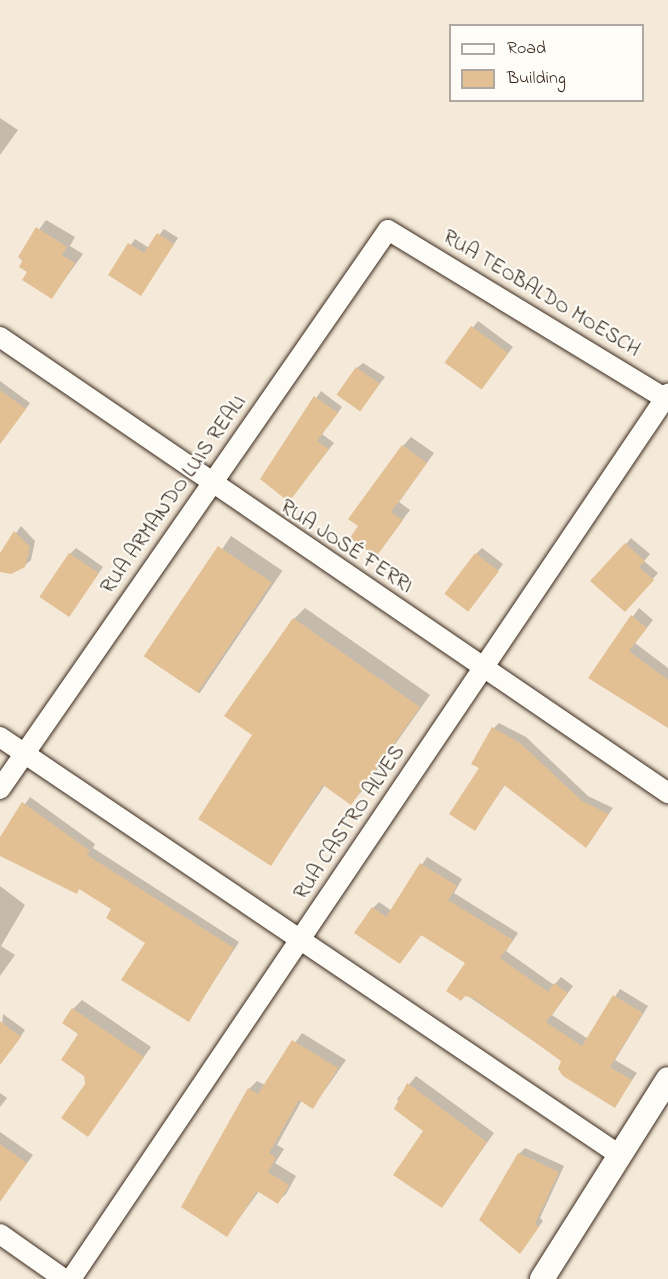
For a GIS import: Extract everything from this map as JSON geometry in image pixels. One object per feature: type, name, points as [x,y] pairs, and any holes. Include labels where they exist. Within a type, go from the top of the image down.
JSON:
[{"type":"street","name":"RUA TEOBALDO MOESCH","points":[[388,230],[667,397]]},
{"type":"street","name":"RUA ARMANDO LUIS REALI","points":[[0,789],[388,230]]},
{"type":"street","name":"RUA JOSÉ FERRI","points":[[0,337],[209,485],[484,667],[668,793]]},
{"type":"street","name":"RUA CASTRO ALVES","points":[[71,1279],[667,397]]},
{"type":"street","points":[[0,737],[302,936],[618,1154]]},
{"type":"street","points":[[542,1279],[618,1154],[668,1078]]},
{"type":"street","points":[[0,1234],[64,1279]]},
{"type":"building","points":[[36,227],[67,247],[62,255],[75,263],[52,299],[22,280],[27,272],[19,267],[23,260],[18,257]]},
{"type":"building","points":[[157,233],[174,244],[141,296],[108,275],[128,243],[144,253]]},
{"type":"building","points":[[471,326],[508,353],[482,389],[445,362]]},
{"type":"building","points":[[356,367],[380,384],[360,411],[336,395]]},
{"type":"building","points":[[0,390],[26,409],[0,444]]},
{"type":"building","points":[[314,396],[338,413],[317,441],[329,449],[289,502],[260,479]]},
{"type":"building","points":[[402,445],[427,463],[391,512],[403,520],[376,557],[350,538],[358,526],[348,519]]},
{"type":"building","points":[[14,531],[30,547],[25,567],[11,574],[0,572],[0,553]]},
{"type":"building","points":[[625,543],[645,561],[639,567],[654,580],[625,612],[590,581]]},
{"type":"building","points":[[218,546],[272,582],[198,693],[144,656]]},
{"type":"building","points":[[69,553],[99,573],[69,617],[39,597]]},
{"type":"building","points":[[475,553],[499,571],[468,612],[444,594]]},
{"type":"building","points":[[631,615],[647,628],[629,651],[668,680],[668,728],[588,678]]},
{"type":"building","points":[[293,618],[420,707],[351,805],[323,785],[271,866],[198,819],[252,735],[224,716]]},
{"type":"building","points":[[492,727],[520,743],[582,801],[609,814],[586,848],[504,785],[475,831],[449,814],[479,768],[471,764]]},
{"type":"building","points":[[22,802],[90,851],[87,855],[234,948],[189,1022],[121,980],[145,943],[106,918],[111,909],[79,889],[77,894],[0,856],[0,837]]},
{"type":"building","points":[[420,863],[457,886],[448,900],[513,940],[500,958],[548,992],[554,983],[568,993],[546,1022],[582,1046],[613,995],[643,1013],[610,1067],[632,1080],[615,1108],[563,1076],[558,1069],[561,1061],[473,998],[465,996],[461,1001],[446,991],[465,963],[421,935],[400,964],[354,933],[372,907],[386,917]]},
{"type":"building","points":[[72,1008],[144,1057],[88,1137],[61,1118],[85,1084],[84,1076],[61,1060],[78,1034],[62,1023]]},
{"type":"building","points":[[0,1021],[21,1037],[0,1065]]},
{"type":"building","points":[[292,1040],[338,1068],[313,1109],[299,1100],[269,1153],[276,1158],[268,1172],[289,1185],[278,1204],[257,1191],[227,1237],[181,1207],[248,1088],[258,1094]]},
{"type":"building","points":[[407,1083],[487,1142],[442,1208],[393,1175],[423,1131],[394,1109]]},
{"type":"building","points":[[0,1144],[27,1163],[0,1202]]},
{"type":"building","points":[[518,1153],[559,1172],[535,1224],[539,1227],[520,1254],[479,1220]]}]
